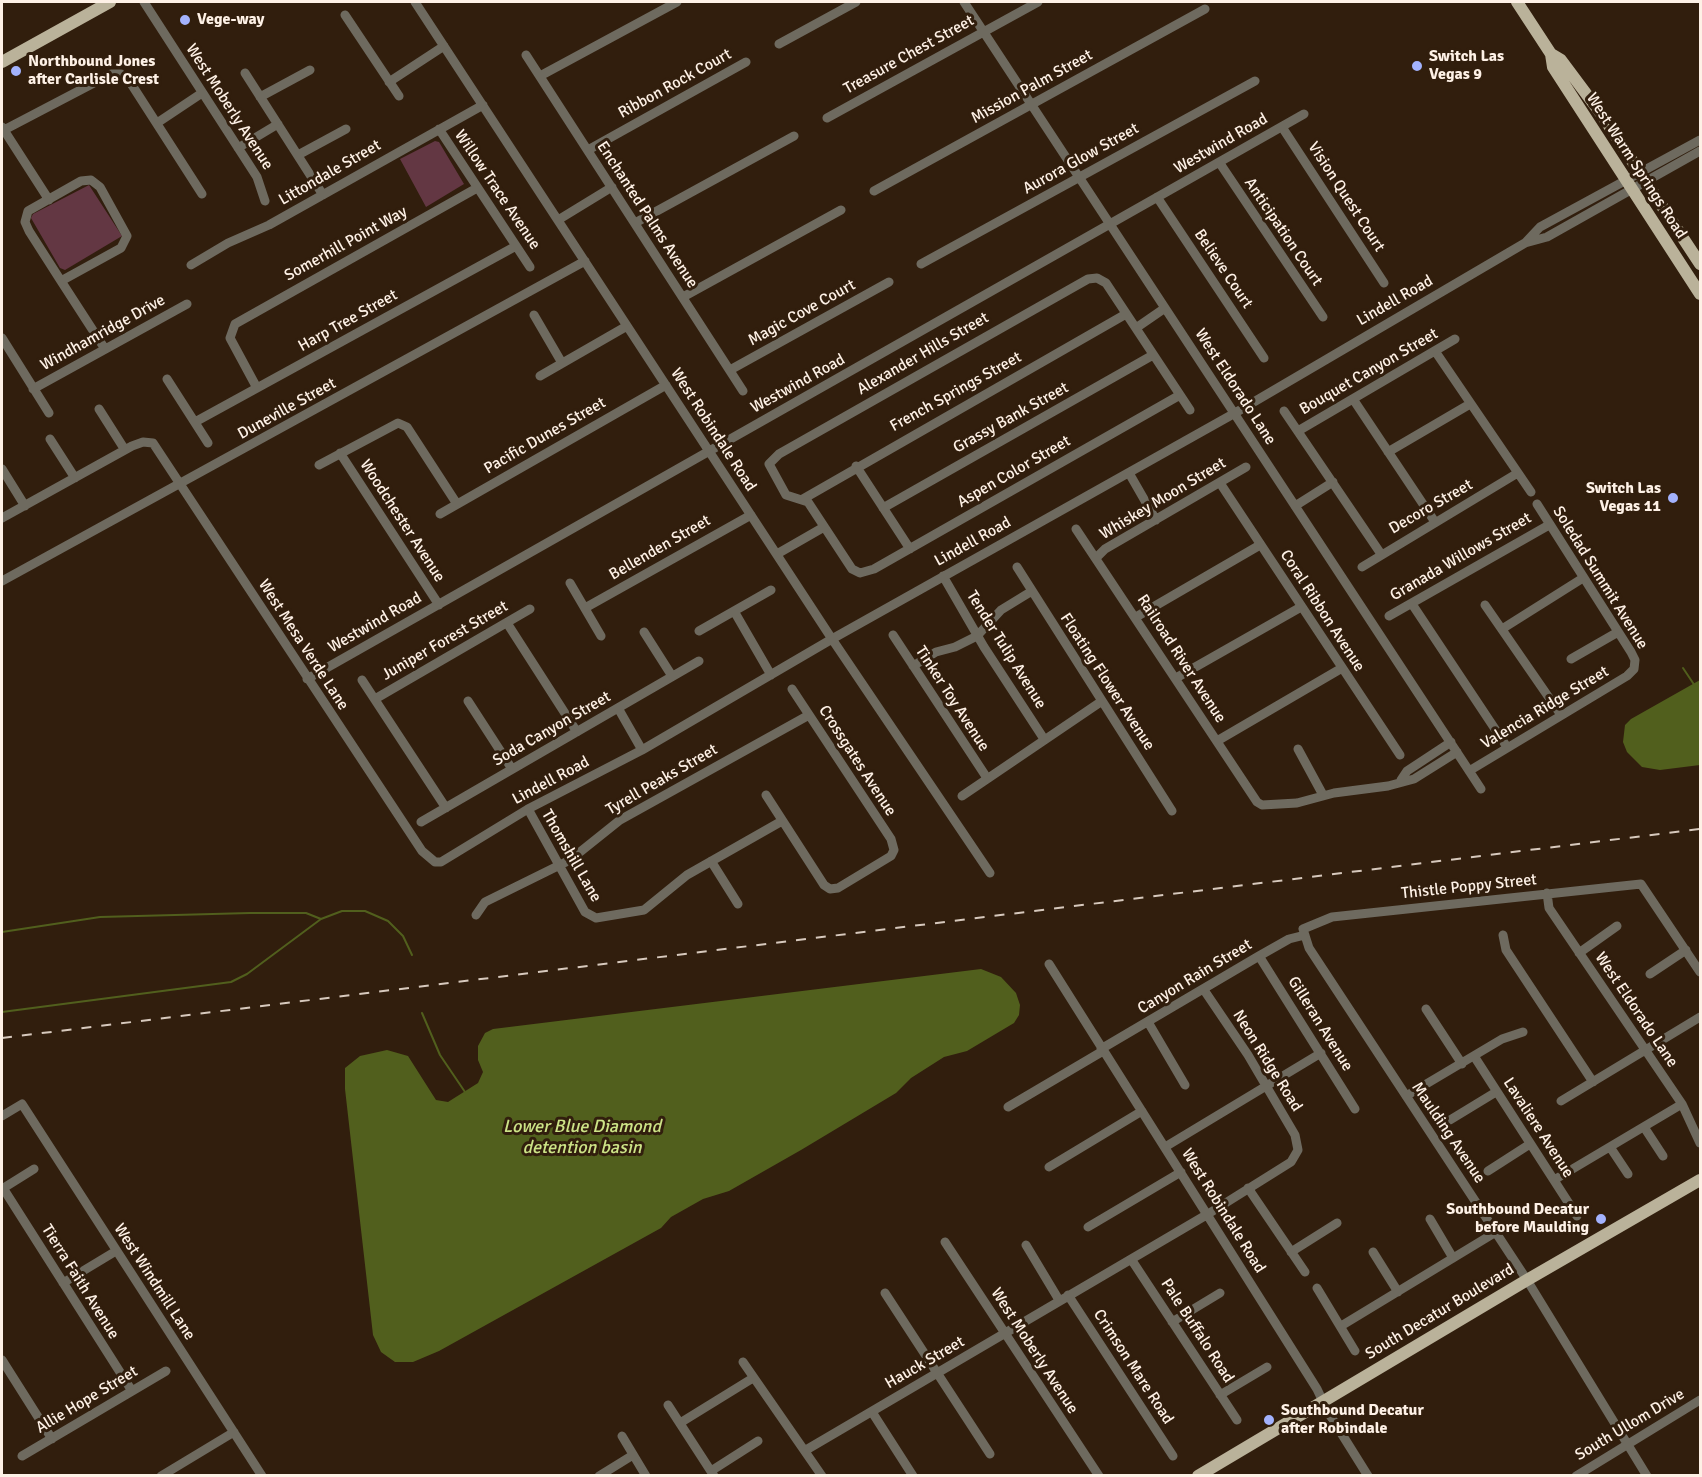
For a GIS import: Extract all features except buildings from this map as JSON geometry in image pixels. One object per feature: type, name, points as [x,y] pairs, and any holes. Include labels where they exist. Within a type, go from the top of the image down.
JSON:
[{"type":"main road","points":[[2,62],[110,2]]},
{"type":"main road","name":"West Warm Springs Road","points":[[1517,2],[1551,54],[1553,68],[1701,294]]},
{"type":"main road","name":"West Warm Springs Road","points":[[1551,54],[1561,60],[1701,264]]},
{"type":"main road","name":"South Decatur Boulevard","points":[[1198,1476],[1527,1280],[1701,1180]]},
{"type":"street","name":"West Moberly Avenue","points":[[144,2],[238,148],[262,188],[265,201]]},
{"type":"street","name":"West Robindale Road","points":[[415,2],[832,639],[990,873]]},
{"type":"street","points":[[540,76],[677,2]]},
{"type":"street","points":[[779,44],[856,2]]},
{"type":"street","name":"West Eldorado Lane","points":[[964,2],[1481,789]]},
{"type":"street","name":"Treasure Chest Street","points":[[827,118],[1038,2]]},
{"type":"street","name":"Mission Palm Street","points":[[874,190],[1205,9]]},
{"type":"street","points":[[345,15],[399,96]]},
{"type":"street","points":[[389,82],[444,46]]},
{"type":"street","name":"Enchanted Palms Avenue","points":[[526,55],[743,391]]},
{"type":"street","name":"Ribbon Rock Court","points":[[588,150],[746,62]]},
{"type":"street","points":[[260,97],[310,70]]},
{"type":"street","points":[[244,73],[324,195]]},
{"type":"street","points":[[49,200],[3,129],[111,74],[121,74],[130,82],[202,194]]},
{"type":"street","name":"Aurora Glow Street","points":[[921,264],[1255,81]]},
{"type":"street","points":[[157,123],[202,93]]},
{"type":"street","name":"Littondale Street","points":[[191,264],[324,195],[483,105]]},
{"type":"street","name":"Westwind Road","points":[[307,679],[1304,114]]},
{"type":"street","points":[[238,148],[278,124]]},
{"type":"street","name":"Vision Quest Court","points":[[1281,127],[1384,283]]},
{"type":"street","points":[[298,155],[346,129]]},
{"type":"street","name":"Willow Trace Avenue","points":[[439,129],[530,267]]},
{"type":"street","points":[[635,223],[794,136]]},
{"type":"street","name":"Lindell Road","points":[[1525,243],[1540,227],[1625,179],[1701,140]]},
{"type":"street","name":"Lindell Road","points":[[435,862],[441,862],[528,809],[642,750],[832,639],[1234,413],[1525,243],[1547,237],[1633,192],[1701,151]]},
{"type":"street","name":"Anticipation Court","points":[[1219,162],[1323,317]]},
{"type":"street","points":[[61,281],[121,248],[128,236],[100,187],[91,180],[81,181],[28,211],[25,222],[29,231],[61,281],[105,349]]},
{"type":"street","name":"Somerhill Point Way","points":[[257,388],[232,344],[232,328],[242,319],[477,188]]},
{"type":"street","points":[[558,220],[612,188]]},
{"type":"street","name":"Believe Court","points":[[1157,197],[1264,358]]},
{"type":"street","points":[[683,297],[841,210]]},
{"type":"street","name":"Harp Tree Street","points":[[195,422],[516,246]]},
{"type":"street","name":"Duneville Street","points":[[2,581],[585,261]]},
{"type":"street","name":"Alexander Hills Street","points":[[803,499],[786,495],[769,464],[779,454],[947,357],[1088,279],[1097,278],[1106,283],[1126,314]]},
{"type":"street","name":"Magic Cove Court","points":[[730,370],[889,282]]},
{"type":"street","name":"Windhamridge Drive","points":[[33,389],[187,304]]},
{"type":"street","points":[[1136,328],[1165,308]]},
{"type":"street","points":[[1126,314],[1190,410]]},
{"type":"street","name":"French Springs Street","points":[[803,499],[856,466],[1126,314]]},
{"type":"street","points":[[534,315],[562,363]]},
{"type":"street","points":[[540,376],[627,326]]},
{"type":"street","points":[[2,338],[49,413]]},
{"type":"street","name":"Bouquet Canyon Street","points":[[1298,431],[1455,339]]},
{"type":"street","points":[[1435,351],[1516,474],[1531,492]]},
{"type":"street","name":"Grassy Bank Street","points":[[883,507],[1153,355]]},
{"type":"street","points":[[167,379],[208,443]]},
{"type":"street","name":"Pacific Dunes Street","points":[[440,514],[666,385]]},
{"type":"street","name":"Aspen Color Street","points":[[824,527],[852,569],[860,573],[874,569],[1180,395]]},
{"type":"street","points":[[1353,399],[1435,522]]},
{"type":"street","points":[[1388,452],[1470,404]]},
{"type":"street","points":[[2,518],[125,450],[99,409]]},
{"type":"street","points":[[1284,411],[1381,554]]},
{"type":"street","points":[[319,465],[398,423],[407,427],[457,504]]},
{"type":"street","points":[[50,439],[75,478]]},
{"type":"street","name":"West Mesa Verde Lane","points":[[125,450],[148,441],[156,446],[307,679],[427,858],[435,862]]},
{"type":"street","name":"Woodchester Avenue","points":[[340,453],[439,605]]},
{"type":"street","points":[[856,466],[910,549]]},
{"type":"street","name":"Whiskey Moon Street","points":[[1096,558],[1105,549],[1246,467]]},
{"type":"street","points":[[2,469],[25,506]]},
{"type":"street","points":[[1129,473],[1156,520]]},
{"type":"street","name":"Decoro Street","points":[[1362,567],[1516,474]]},
{"type":"street","points":[[1295,506],[1333,482]]},
{"type":"street","name":"Coral Ribbon Avenue","points":[[1220,483],[1400,755]]},
{"type":"street","points":[[777,554],[824,527],[808,502],[803,499]]},
{"type":"street","name":"Soledad Summit Avenue","points":[[1537,504],[1635,660],[1634,669]]},
{"type":"street","name":"Bellenden Street","points":[[585,608],[751,515]]},
{"type":"street","name":"Granada Willows Street","points":[[1389,616],[1549,525]]},
{"type":"street","name":"Railroad River Avenue","points":[[1076,529],[1216,741],[1262,806],[1297,803],[1323,795]]},
{"type":"street","points":[[1136,617],[1260,545]]},
{"type":"street","name":"Floating Flower Avenue","points":[[1017,567],[1172,811]]},
{"type":"street","name":"Tender Tulip Avenue","points":[[943,576],[977,636],[1044,739]]},
{"type":"street","points":[[1502,628],[1583,579]]},
{"type":"street","points":[[570,583],[601,636]]},
{"type":"street","points":[[699,631],[771,590]]},
{"type":"street","points":[[913,666],[936,652],[977,636],[1001,610],[1032,591]]},
{"type":"street","points":[[1412,604],[1507,747]]},
{"type":"street","points":[[1485,605],[1561,715]]},
{"type":"street","points":[[1176,678],[1301,607]]},
{"type":"street","name":"Juniper Forest Street","points":[[375,699],[530,609]]},
{"type":"street","points":[[734,611],[771,675]]},
{"type":"street","points":[[507,623],[577,732]]},
{"type":"street","points":[[644,632],[672,676]]},
{"type":"street","points":[[1571,659],[1618,632]]},
{"type":"street","name":"Tinker Toy Avenue","points":[[893,635],[987,778]]},
{"type":"street","name":"Soda Canyon Street","points":[[421,822],[699,661]]},
{"type":"street","points":[[1216,741],[1342,668]]},
{"type":"street","name":"Valencia Ridge Street","points":[[1469,771],[1634,669]]},
{"type":"street","points":[[362,680],[446,808]]},
{"type":"street","name":"Crossgates Avenue","points":[[782,821],[824,885],[830,889],[837,888],[891,856],[894,850],[891,839],[792,689]]},
{"type":"street","points":[[468,701],[512,769]]},
{"type":"street","points":[[962,796],[1102,701]]},
{"type":"street","points":[[618,708],[642,750]]},
{"type":"street","name":"Tyrell Peaks Street","points":[[476,915],[485,902],[559,866],[620,820],[809,715]]},
{"type":"street","points":[[1401,780],[1407,771],[1450,742]]},
{"type":"street","points":[[1298,749],[1323,795],[1388,786],[1401,780],[1414,779],[1457,752]]},
{"type":"street","points":[[738,904],[711,861],[782,821],[766,795]]},
{"type":"street","name":"Thomshill Lane","points":[[528,809],[590,916],[596,918],[644,910],[678,882],[711,861]]},
{"type":"street","name":"Thistle Poppy Street","points":[[1304,932],[1332,917],[1641,884],[1686,950]]},
{"type":"street","name":"West Eldorado Lane","points":[[1547,893],[1549,908],[1682,1104],[1701,1143]]},
{"type":"street","points":[[1579,953],[1617,926]]},
{"type":"street","name":"Canyon Rain Street","points":[[1008,1107],[1259,956],[1304,932]]},
{"type":"street","name":"Maulding Avenue","points":[[1304,932],[1308,948],[1527,1280],[1647,1476]]},
{"type":"street","points":[[1503,935],[1506,950],[1593,1082]]},
{"type":"street","points":[[1650,974],[1686,950],[1701,972]]},
{"type":"street","name":"Gilleran Avenue","points":[[1259,956],[1322,1053],[1355,1109]]},
{"type":"street","name":"West Robindale Road","points":[[1049,964],[1182,1172],[1368,1476]]},
{"type":"street","name":"Neon Ridge Road","points":[[1204,990],[1295,1135],[1298,1150]]},
{"type":"street","points":[[1426,1009],[1462,1064]]},
{"type":"street","points":[[1561,1101],[1701,1017]]},
{"type":"street","points":[[1148,1022],[1185,1085]]},
{"type":"street","points":[[1406,1096],[1502,1039],[1523,1032]]},
{"type":"street","points":[[1165,1147],[1322,1053]]},
{"type":"street","name":"Lavaliere Avenue","points":[[1474,1056],[1577,1216]]},
{"type":"street","points":[[1450,1120],[1496,1092]]},
{"type":"street","name":"West Windmill Lane","points":[[2,1116],[22,1104],[262,1476]]},
{"type":"street","points":[[1554,1180],[1682,1104]]},
{"type":"street","points":[[1048,1167],[1142,1111]]},
{"type":"street","points":[[1644,1126],[1663,1156]]},
{"type":"street","points":[[1488,1171],[1530,1144]]},
{"type":"street","points":[[1610,1147],[1628,1174]]},
{"type":"street","name":"Hauck Street","points":[[806,1450],[1063,1297],[1208,1214],[1291,1162],[1298,1150]]},
{"type":"street","points":[[2,1189],[34,1169]]},
{"type":"street","points":[[1088,1227],[1182,1172]]},
{"type":"street","points":[[1248,1188],[1305,1272]]},
{"type":"street","name":"Tierra Faith Avenue","points":[[2,1189],[132,1391]]},
{"type":"street","points":[[1430,1219],[1453,1258]]},
{"type":"street","points":[[1292,1252],[1337,1223]]},
{"type":"street","points":[[1341,1326],[1496,1232]]},
{"type":"street","name":"West Moberly Avenue","points":[[945,1242],[1099,1476]]},
{"type":"street","points":[[1026,1245],[1063,1297]]},
{"type":"street","points":[[63,1283],[116,1251]]},
{"type":"street","points":[[1373,1252],[1398,1292]]},
{"type":"street","name":"Pale Buffalo Road","points":[[1131,1259],[1237,1420]]},
{"type":"street","points":[[1317,1288],[1355,1351]]},
{"type":"street","points":[[885,1293],[990,1454]]},
{"type":"street","points":[[1172,1322],[1220,1293]]},
{"type":"street","name":"Crimson Mare Road","points":[[1063,1297],[1173,1456]]},
{"type":"street","points":[[2,1360],[52,1439]]},
{"type":"street","points":[[743,1362],[822,1476]]},
{"type":"street","points":[[1220,1395],[1267,1367]]},
{"type":"street","name":"Allie Hope Street","points":[[22,1456],[166,1371]]},
{"type":"street","points":[[680,1423],[753,1378]]},
{"type":"street","name":"South Ullom Drive","points":[[1576,1476],[1701,1400]]},
{"type":"street","points":[[668,1405],[713,1473],[759,1441]]},
{"type":"street","points":[[872,1412],[913,1476]]},
{"type":"street","points":[[161,1476],[234,1432]]},
{"type":"street","points":[[622,1436],[646,1476]]},
{"type":"street","points":[[599,1476],[633,1455]]},
{"type":"shaded area","points":[[435,141],[439,142],[464,184],[426,207],[400,159]]},
{"type":"shaded area","points":[[89,185],[122,236],[65,270],[60,268],[31,218],[33,214]]},
{"type":"water","points":[[1700,680],[1700,765],[1660,770],[1642,767],[1627,752],[1623,742],[1625,725],[1631,719]]},
{"type":"water","name":"Lower Blue Diamond detention basin","points":[[981,969],[1001,977],[1016,993],[1020,1005],[1019,1015],[1014,1023],[967,1051],[944,1057],[911,1078],[896,1093],[801,1150],[729,1191],[703,1199],[671,1217],[661,1228],[439,1351],[413,1362],[395,1362],[381,1352],[373,1335],[345,1089],[345,1068],[360,1056],[387,1050],[408,1056],[436,1100],[448,1102],[478,1083],[483,1072],[478,1060],[478,1046],[485,1033],[493,1029]]},
{"type":"waterway","points":[[1683,668],[1695,686]]},
{"type":"waterway","points":[[2,1012],[231,982],[247,974],[321,919],[342,911],[365,911],[388,921],[403,936],[412,955]]},
{"type":"waterway","points":[[2,932],[100,917],[306,913],[321,919]]},
{"type":"waterway","points":[[422,1013],[440,1055],[465,1092]]},
{"type":"railway","points":[[2,1038],[1700,829]]},
{"type":"place","name":"Vege-way","points":[[185,20]]},
{"type":"place","name":"Switch Las Vegas 9","points":[[1417,66]]},
{"type":"place","name":"Northbound Jones after Carlisle Crest","points":[[16,71]]},
{"type":"place","name":"Switch Las Vegas 11","points":[[1673,498]]},
{"type":"place","name":"Southbound Decatur before Maulding","points":[[1601,1219]]},
{"type":"place","name":"Southbound Decatur after Robindale","points":[[1269,1420]]}]
